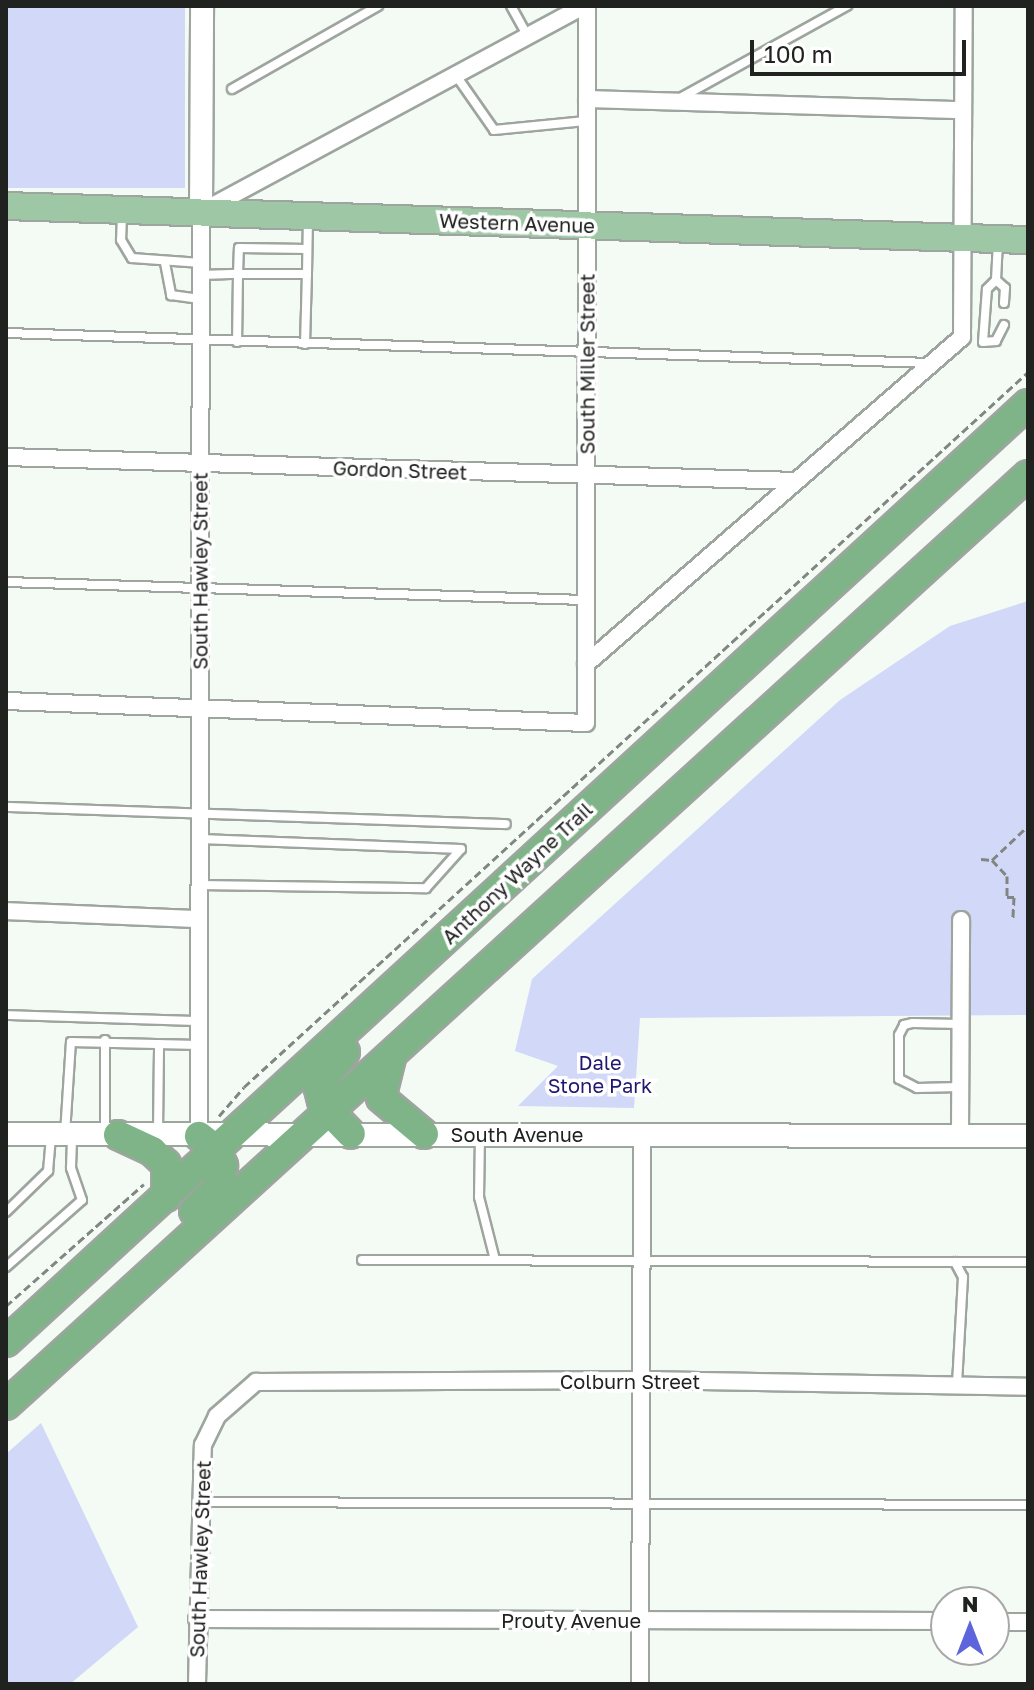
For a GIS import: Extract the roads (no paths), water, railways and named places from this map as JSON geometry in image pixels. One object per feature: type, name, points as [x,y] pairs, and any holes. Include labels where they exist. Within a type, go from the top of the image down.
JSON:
[{"type":"highway","name":"Anthony Wayne Trail","points":[[6,1342],[217,1134],[418,964],[1028,404]]},
{"type":"highway","points":[[6,1405],[1028,475]]},
{"type":"highway","points":[[351,1134],[329,1113],[318,1085],[328,1068],[405,996],[418,964]]},
{"type":"highway","points":[[392,1055],[381,1081],[381,1098],[424,1134]]},
{"type":"highway","points":[[81,1336],[134,1266],[217,1189],[223,1166],[217,1134]]},
{"type":"highway","points":[[112,1135],[152,1151],[166,1164],[158,1189]]},
{"type":"main road","name":"Western Avenue","points":[[6,206],[1028,240]]},
{"type":"street","name":"South Hawley Street","points":[[202,6],[199,1045],[217,1134]]},
{"type":"street","points":[[201,212],[585,6]]},
{"type":"street","name":"South Miller Street","points":[[200,708],[586,723],[585,6]]},
{"type":"street","points":[[586,664],[962,337],[964,6]]},
{"type":"street","points":[[587,99],[963,110]]},
{"type":"street","name":"Gordon Street","points":[[6,457],[794,481]]},
{"type":"street","points":[[6,701],[200,708]]},
{"type":"street","points":[[6,911],[199,919]]},
{"type":"street","points":[[960,1134],[961,920]]},
{"type":"street","points":[[640,1684],[642,1132]]},
{"type":"street","name":"South Avenue","points":[[6,1134],[480,1135],[642,1132],[1028,1136]]},
{"type":"street","name":"Colburn Street","points":[[237,1397],[256,1382],[280,1379],[641,1380],[1028,1387]]},
{"type":"street","name":"South Hawley Street","points":[[197,1684],[203,1445],[217,1416],[237,1397]]},
{"type":"street","name":"Prouty Avenue","points":[[197,1619],[930,1621]]},
{"type":"lane","points":[[232,89],[378,6]]},
{"type":"lane","points":[[511,6],[527,35]]},
{"type":"lane","points":[[671,102],[847,6]]},
{"type":"lane","points":[[455,74],[494,130],[587,121]]},
{"type":"lane","points":[[122,210],[124,251],[144,262],[238,274],[307,274]]},
{"type":"lane","points":[[305,344],[308,216]]},
{"type":"lane","points":[[983,342],[987,289],[996,280],[998,239]]},
{"type":"lane","points":[[237,342],[239,248],[307,249]]},
{"type":"lane","points":[[165,263],[171,295],[201,299]]},
{"type":"lane","points":[[996,280],[1005,288],[1004,303]]},
{"type":"lane","points":[[962,337],[983,342],[996,341],[1004,325]]},
{"type":"lane","points":[[6,333],[932,363]]},
{"type":"lane","points":[[6,582],[586,600]]},
{"type":"lane","points":[[6,807],[506,824]]},
{"type":"lane","points":[[199,839],[461,849],[426,888],[199,885]]},
{"type":"lane","points":[[6,1015],[199,1021]]},
{"type":"lane","points":[[960,1087],[917,1088],[899,1079],[899,1035],[904,1025],[913,1023],[961,1024]]},
{"type":"lane","points":[[6,1267],[82,1200],[63,1135],[66,1048],[78,1038],[199,1045]]},
{"type":"lane","points":[[105,1040],[112,1135]]},
{"type":"lane","points":[[158,1135],[159,1044]]},
{"type":"lane","points":[[6,1212],[48,1171],[63,1135]]},
{"type":"lane","points":[[480,1135],[479,1197],[495,1260]]},
{"type":"lane","points":[[362,1260],[1028,1262]]},
{"type":"lane","points":[[955,1262],[963,1277],[957,1386]]},
{"type":"lane","points":[[200,1502],[641,1501],[1028,1505]]},
{"type":"park label","name":"Dale Stone Park","points":[[600,1074]]}]
